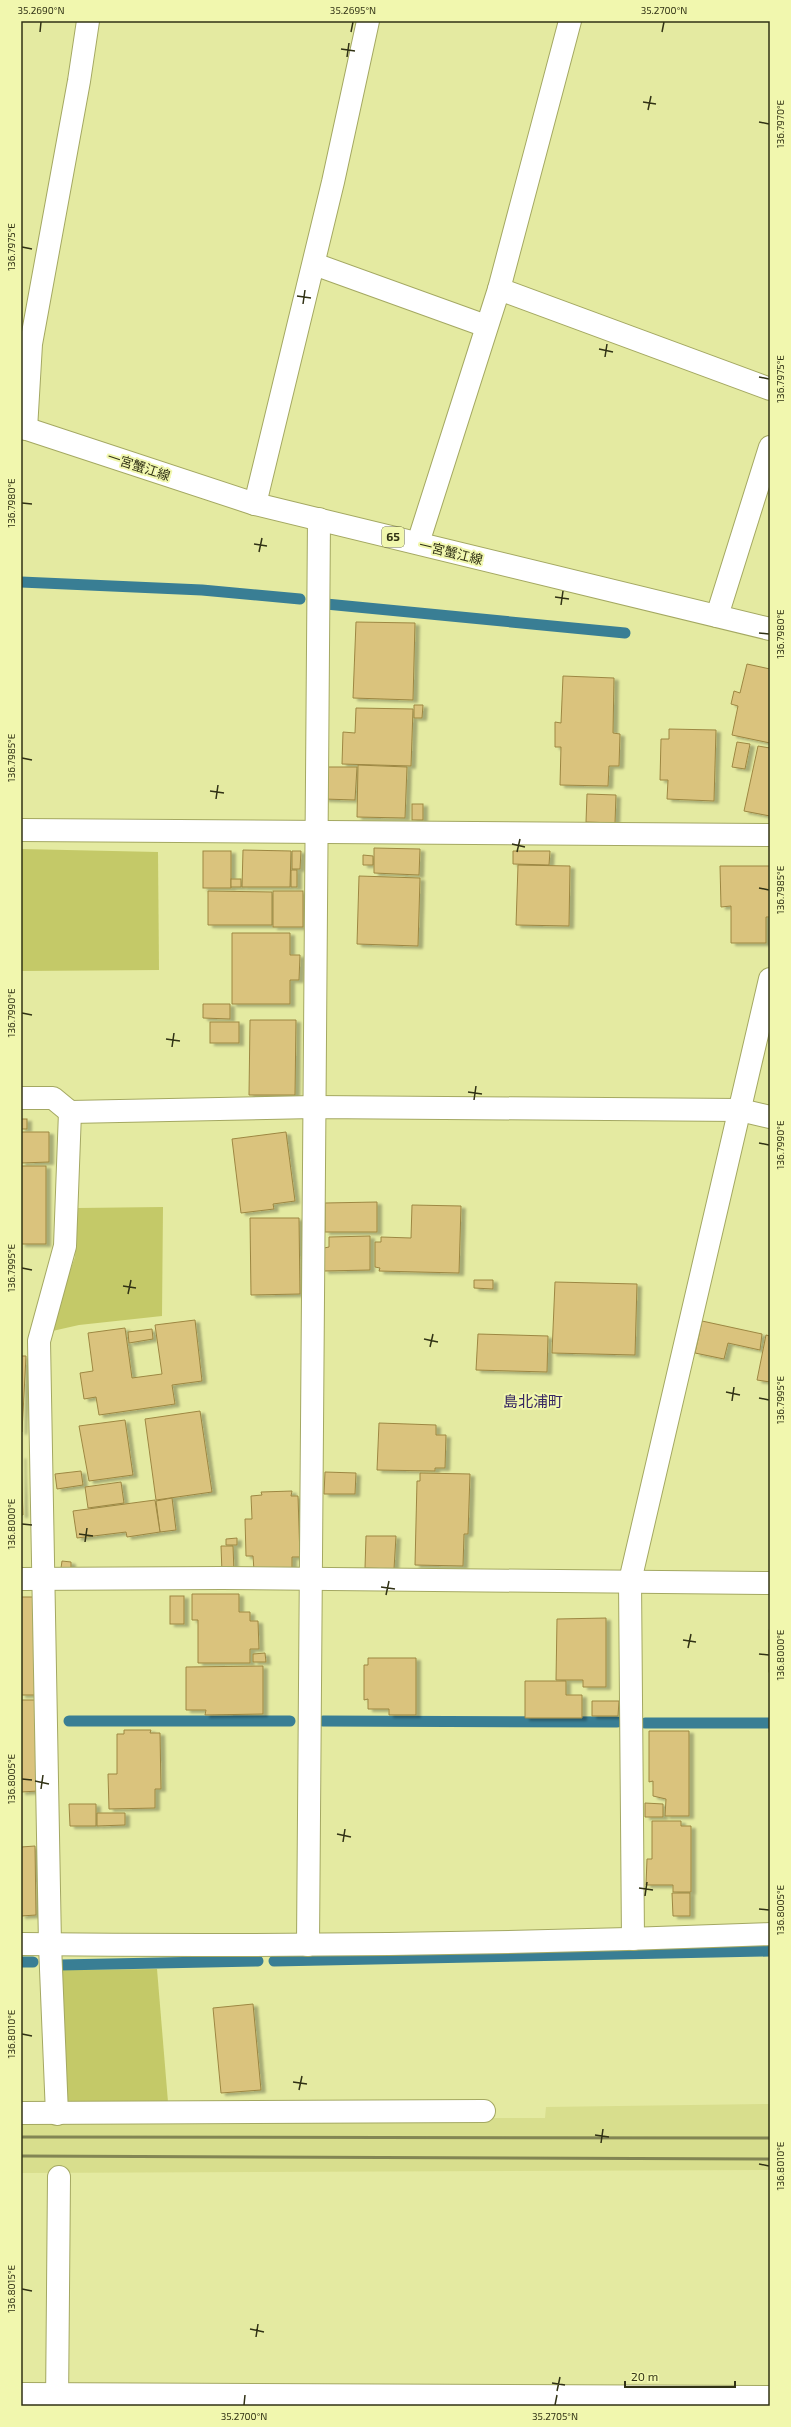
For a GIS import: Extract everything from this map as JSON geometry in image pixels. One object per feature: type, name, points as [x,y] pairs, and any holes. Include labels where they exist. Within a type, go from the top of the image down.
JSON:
[{"type":"street","points":[[23,428],[31,344],[79,81],[88,21]]},
{"type":"street","points":[[255,504],[314,264],[368,21]]},
{"type":"street","points":[[418,543],[498,289],[570,21]]},
{"type":"street","points":[[314,264],[486,326]]},
{"type":"street","points":[[498,289],[770,388]]},
{"type":"street","name":"一宮蟹江線","points":[[23,428],[255,504],[770,629]]},
{"type":"street","points":[[717,616],[770,446]]},
{"type":"street","points":[[308,1944],[319,519]]},
{"type":"street","points":[[21,830],[770,835]]},
{"type":"street","points":[[632,1940],[630,1581],[770,979]]},
{"type":"street","points":[[21,1098],[53,1098],[70,1112],[314,1106],[740,1110],[770,1117]]},
{"type":"street","points":[[57,2114],[50,1944],[42,1580],[39,1341],[65,1246],[70,1112]]},
{"type":"street","points":[[21,1579],[770,1582]]},
{"type":"street","points":[[21,1944],[183,1946],[632,1940],[770,1934]]},
{"type":"street","points":[[21,2114],[484,2111]]},
{"type":"street","points":[[58,2400],[59,2177]]},
{"type":"street","points":[[21,2394],[58,2400],[422,2401],[770,2397]]},
{"type":"shaded area","points":[[21,849],[158,852],[159,970],[21,971]]},
{"type":"shaded area","points":[[163,1207],[162,1316],[79,1325],[48,1332],[75,1257],[78,1208]]},
{"type":"shaded area","points":[[157,1969],[168,2102],[71,2104],[63,2099],[58,1970]]},
{"type":"shaded area","points":[[770,2104],[770,2170],[21,2173],[21,2119],[545,2118],[546,2107]]},
{"type":"building","points":[[356,622],[415,623],[413,700],[353,698]]},
{"type":"building","points":[[747,664],[770,669],[770,743],[732,735],[738,706],[731,704],[734,691],[740,693]]},
{"type":"building","points":[[563,676],[614,678],[613,733],[620,734],[619,766],[609,766],[608,786],[560,785],[561,747],[555,747],[555,722],[561,723]]},
{"type":"building","points":[[414,705],[423,705],[422,718],[414,718]]},
{"type":"building","points":[[356,708],[413,709],[411,766],[342,764],[343,732],[355,733]]},
{"type":"building","points":[[669,729],[716,730],[714,801],[667,799],[668,780],[660,780],[661,739],[669,739]]},
{"type":"building","points":[[737,742],[750,744],[745,769],[732,767]]},
{"type":"building","points":[[758,746],[770,748],[770,816],[744,811]]},
{"type":"building","points":[[358,765],[407,767],[405,818],[357,817]]},
{"type":"building","points":[[326,767],[357,767],[355,800],[324,799]]},
{"type":"building","points":[[587,794],[616,795],[615,823],[586,822]]},
{"type":"building","points":[[412,804],[423,804],[423,820],[412,820]]},
{"type":"building","points":[[374,848],[420,849],[419,875],[374,873]]},
{"type":"building","points":[[243,850],[291,851],[290,887],[242,887]]},
{"type":"building","points":[[203,851],[231,851],[231,888],[203,888]]},
{"type":"building","points":[[292,851],[301,851],[300,869],[292,869]]},
{"type":"building","points":[[513,851],[550,851],[549,865],[513,864]]},
{"type":"building","points":[[363,855],[373,856],[373,865],[363,865]]},
{"type":"building","points":[[518,865],[570,866],[569,926],[516,925]]},
{"type":"building","points":[[720,866],[770,866],[770,917],[766,917],[766,943],[731,943],[731,906],[721,907]]},
{"type":"building","points":[[291,870],[297,870],[297,887],[291,887]]},
{"type":"building","points":[[359,876],[420,878],[418,946],[357,944]]},
{"type":"building","points":[[231,879],[241,879],[241,887],[231,887]]},
{"type":"building","points":[[208,891],[272,892],[272,925],[208,925]]},
{"type":"building","points":[[273,891],[303,891],[303,927],[273,927]]},
{"type":"building","points":[[232,933],[290,933],[290,955],[300,955],[299,980],[290,980],[290,1004],[232,1004]]},
{"type":"building","points":[[203,1004],[230,1004],[230,1019],[203,1018]]},
{"type":"building","points":[[250,1020],[296,1020],[295,1095],[249,1095]]},
{"type":"building","points":[[210,1022],[239,1022],[239,1043],[210,1043]]},
{"type":"building","points":[[21,1119],[27,1119],[27,1129],[21,1129]]},
{"type":"building","points":[[21,1132],[49,1132],[49,1162],[21,1163]]},
{"type":"building","points":[[286,1132],[295,1201],[273,1204],[274,1209],[241,1213],[232,1139]]},
{"type":"building","points":[[21,1166],[46,1166],[46,1244],[21,1244]]},
{"type":"building","points":[[377,1202],[377,1232],[325,1232],[325,1203]]},
{"type":"building","points":[[412,1205],[461,1206],[459,1273],[379,1271],[380,1268],[375,1267],[375,1242],[381,1242],[381,1237],[411,1238]]},
{"type":"building","points":[[250,1218],[299,1218],[300,1294],[251,1295]]},
{"type":"building","points":[[370,1236],[370,1270],[324,1271],[324,1248],[329,1247],[329,1237]]},
{"type":"building","points":[[474,1280],[493,1280],[493,1289],[474,1288]]},
{"type":"building","points":[[555,1282],[637,1284],[635,1355],[552,1353]]},
{"type":"building","points":[[195,1320],[202,1381],[172,1385],[175,1404],[99,1415],[96,1397],[84,1399],[80,1373],[93,1371],[88,1333],[125,1328],[132,1378],[162,1374],[155,1325]]},
{"type":"building","points":[[702,1321],[762,1334],[760,1350],[728,1343],[724,1359],[695,1353]]},
{"type":"building","points":[[152,1329],[153,1339],[129,1343],[128,1332]]},
{"type":"building","points":[[478,1334],[548,1336],[547,1372],[476,1370]]},
{"type":"building","points":[[766,1335],[770,1336],[770,1382],[757,1380]]},
{"type":"building","points":[[21,1356],[26,1356],[22,1432],[21,1432]]},
{"type":"building","points":[[200,1411],[212,1492],[156,1500],[145,1419]]},
{"type":"building","points":[[125,1420],[133,1475],[89,1481],[79,1426]]},
{"type":"building","points":[[379,1423],[436,1425],[436,1435],[446,1435],[445,1468],[435,1468],[435,1471],[377,1470]]},
{"type":"building","points":[[21,1456],[23,1515],[21,1515]]},
{"type":"building","points":[[81,1471],[83,1485],[57,1489],[55,1474]]},
{"type":"building","points":[[325,1472],[356,1473],[355,1494],[324,1494]]},
{"type":"building","points":[[420,1473],[470,1474],[468,1534],[464,1534],[463,1566],[415,1565],[417,1481],[420,1481]]},
{"type":"building","points":[[121,1482],[124,1503],[88,1508],[85,1487]]},
{"type":"building","points":[[292,1491],[291,1496],[298,1496],[300,1557],[292,1557],[292,1569],[254,1571],[253,1556],[246,1556],[245,1519],[252,1519],[251,1496],[262,1495],[261,1492]]},
{"type":"building","points":[[172,1498],[176,1530],[160,1532],[156,1501]]},
{"type":"building","points":[[155,1500],[160,1532],[127,1537],[126,1532],[77,1538],[73,1511]]},
{"type":"building","points":[[366,1536],[396,1536],[394,1569],[365,1568]]},
{"type":"building","points":[[237,1538],[237,1545],[226,1545],[226,1539]]},
{"type":"building","points":[[221,1546],[233,1546],[234,1572],[222,1573]]},
{"type":"building","points":[[62,1561],[71,1562],[71,1568],[61,1568]]},
{"type":"building","points":[[192,1594],[239,1594],[239,1612],[250,1612],[250,1621],[258,1621],[259,1649],[250,1649],[250,1663],[198,1663],[198,1620],[192,1620]]},
{"type":"building","points":[[170,1596],[184,1596],[184,1624],[170,1624]]},
{"type":"building","points":[[21,1597],[37,1597],[38,1695],[21,1695]]},
{"type":"building","points":[[606,1618],[606,1687],[583,1687],[583,1680],[556,1680],[557,1619]]},
{"type":"building","points":[[770,1630],[770,1672],[769,1672]]},
{"type":"building","points":[[265,1653],[266,1662],[253,1662],[253,1654]]},
{"type":"building","points":[[368,1658],[416,1658],[416,1715],[389,1715],[389,1709],[368,1709],[368,1699],[364,1700],[364,1665],[368,1665]]},
{"type":"building","points":[[263,1666],[263,1714],[205,1715],[206,1710],[186,1710],[186,1667]]},
{"type":"building","points":[[525,1681],[566,1681],[566,1695],[582,1695],[582,1718],[525,1718]]},
{"type":"building","points":[[21,1700],[37,1700],[38,1791],[21,1792]]},
{"type":"building","points":[[592,1701],[619,1701],[618,1716],[592,1716]]},
{"type":"building","points":[[124,1730],[151,1730],[150,1733],[160,1733],[161,1789],[155,1789],[155,1808],[109,1809],[108,1774],[117,1774],[117,1734],[124,1734]]},
{"type":"building","points":[[649,1731],[689,1731],[689,1816],[665,1816],[666,1799],[653,1796],[653,1781],[649,1782]]},
{"type":"building","points":[[645,1803],[663,1804],[663,1817],[645,1817]]},
{"type":"building","points":[[69,1804],[96,1804],[96,1826],[70,1826]]},
{"type":"building","points":[[97,1813],[125,1813],[125,1825],[97,1826]]},
{"type":"building","points":[[652,1821],[681,1821],[681,1826],[691,1826],[691,1892],[673,1892],[673,1885],[646,1885],[647,1859],[652,1859]]},
{"type":"building","points":[[35,1846],[36,1915],[21,1916],[21,1847]]},
{"type":"building","points":[[672,1893],[690,1893],[690,1916],[673,1916]]},
{"type":"building","points":[[253,2004],[261,2090],[221,2093],[213,2008]]},
{"type":"waterway","points":[[21,582],[202,590],[300,599]]},
{"type":"waterway","points":[[326,604],[625,633]]},
{"type":"waterway","points":[[69,1721],[290,1721]]},
{"type":"waterway","points":[[323,1721],[617,1722]]},
{"type":"waterway","points":[[645,1723],[770,1723]]},
{"type":"waterway","points":[[274,1961],[770,1951]]},
{"type":"waterway","points":[[60,1965],[258,1961]]},
{"type":"waterway","points":[[21,1962],[33,1962]]},
{"type":"railway","points":[[21,2137],[770,2138]]},
{"type":"railway","points":[[21,2156],[770,2159]]},
{"type":"district","name":"島北浦町","points":[[533,1402]]}]
